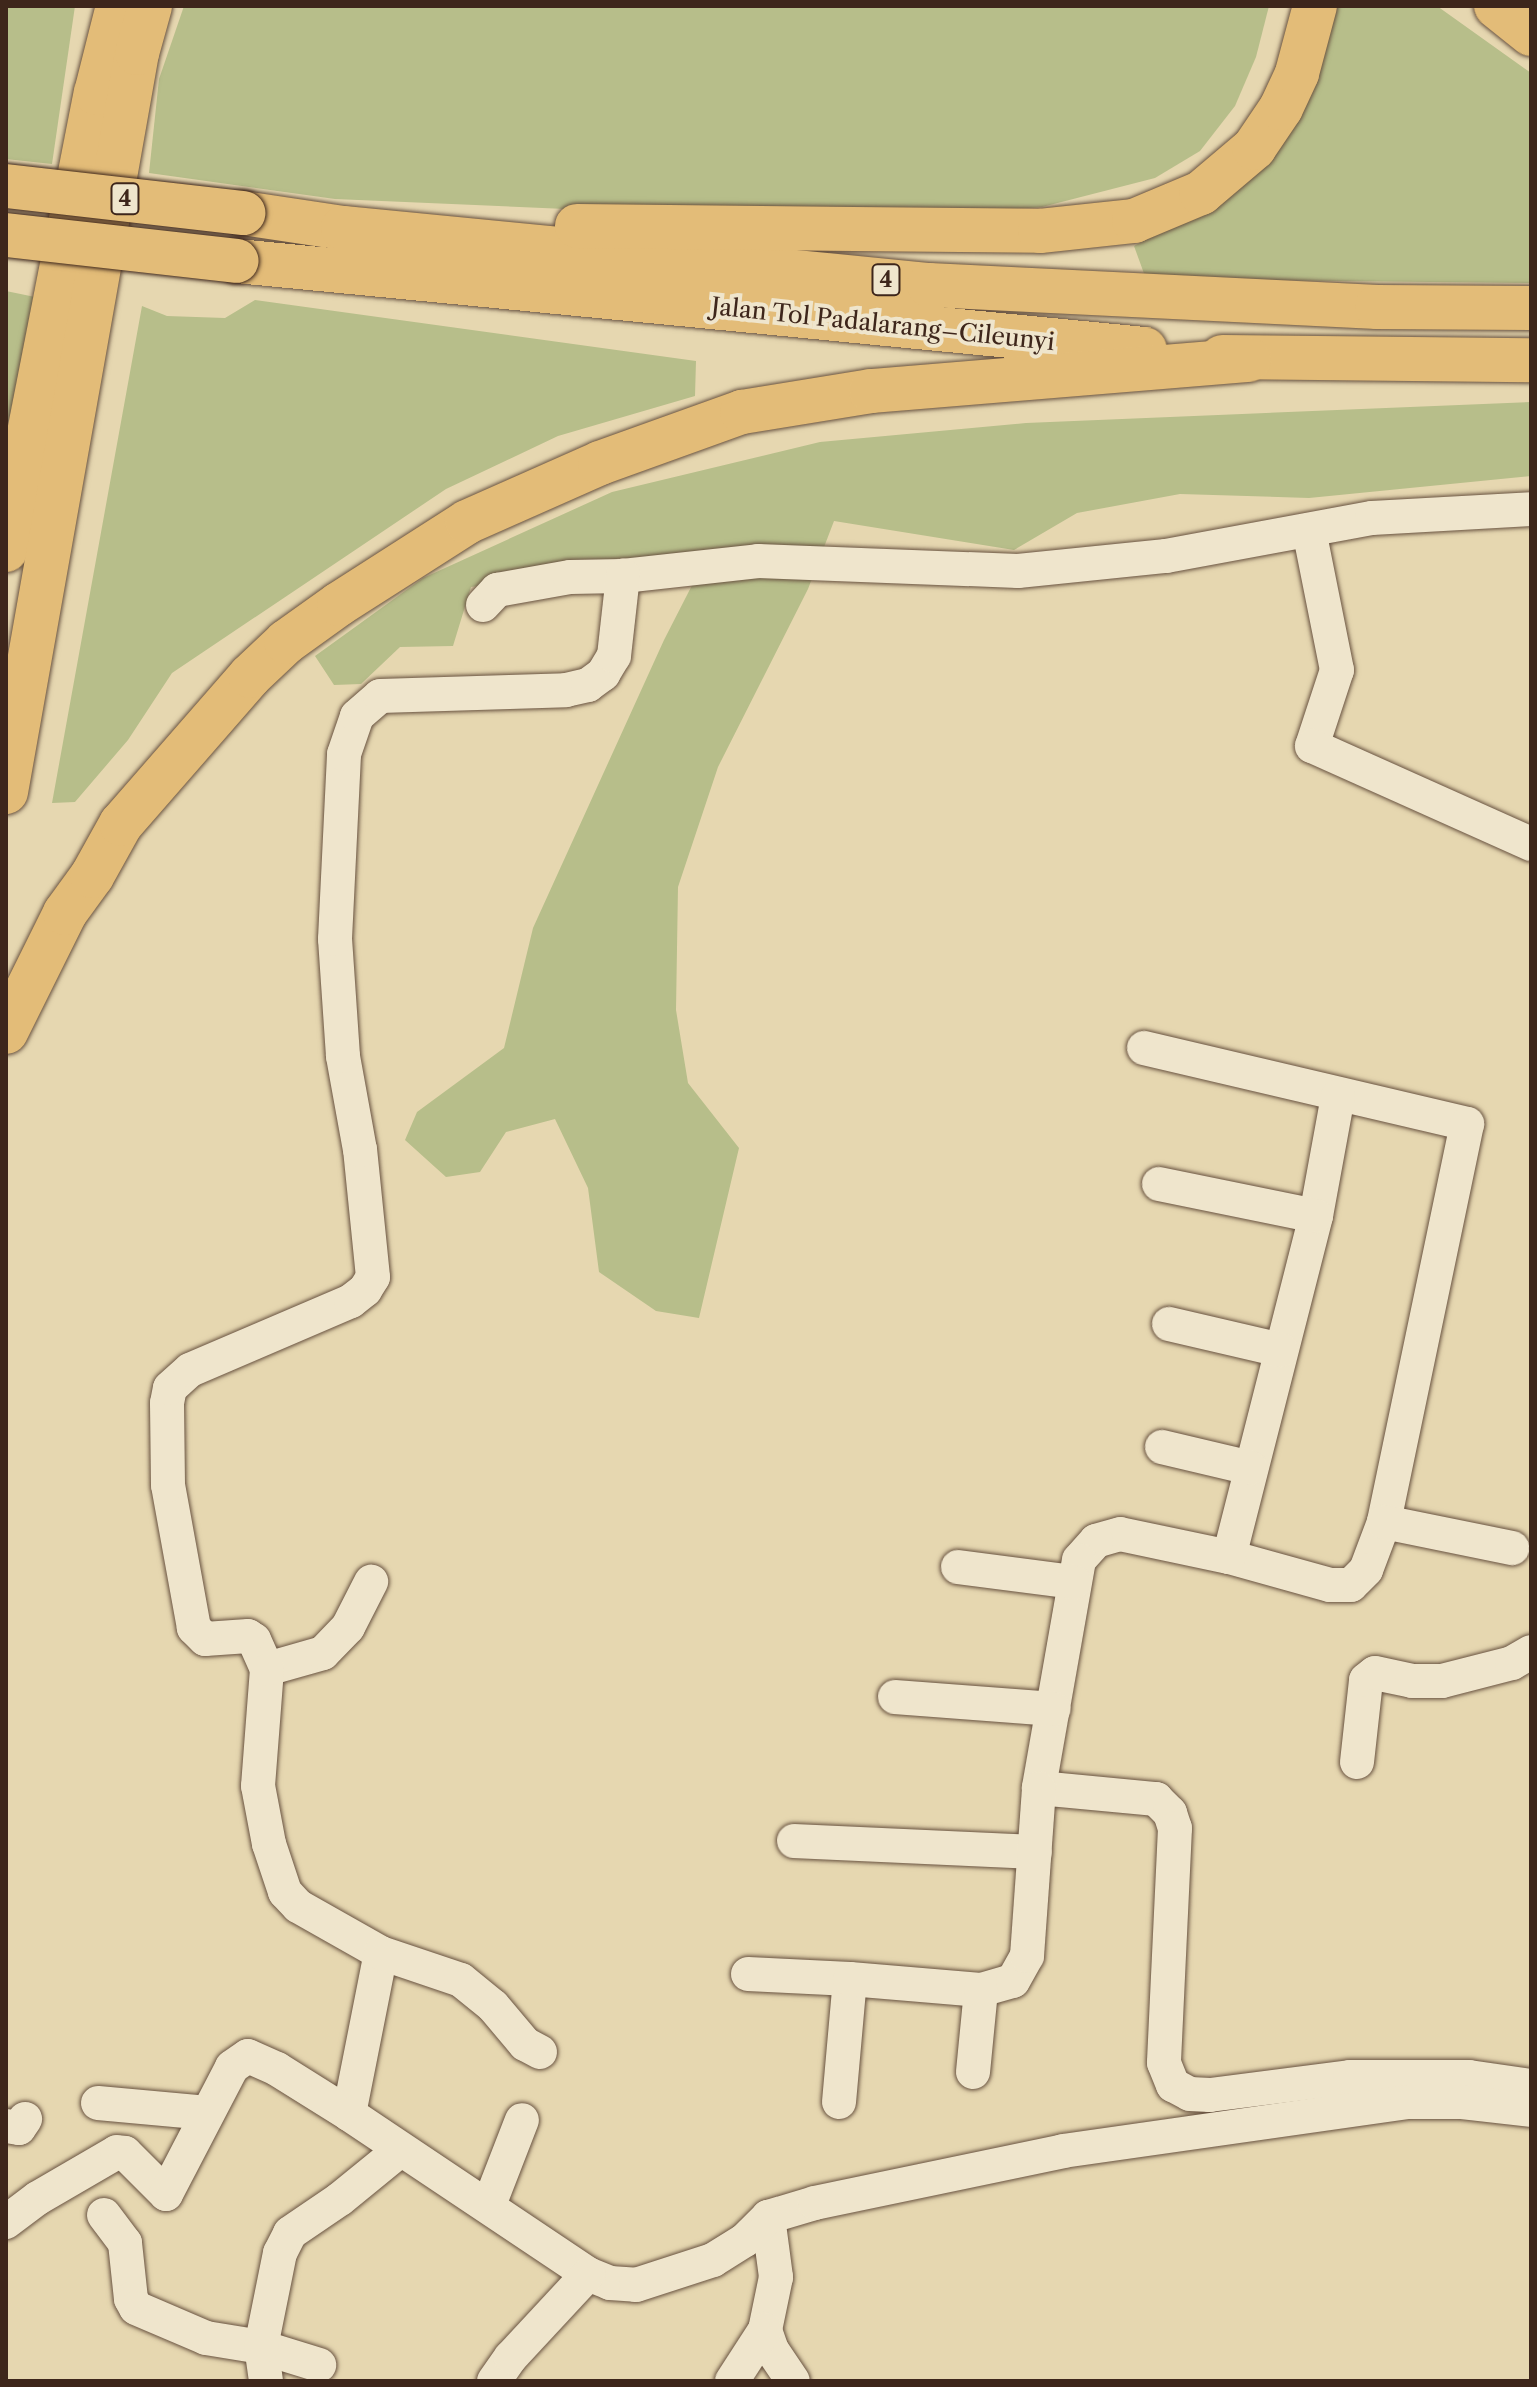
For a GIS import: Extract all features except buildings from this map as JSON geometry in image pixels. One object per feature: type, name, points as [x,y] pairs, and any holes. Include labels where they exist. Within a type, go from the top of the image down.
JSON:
[{"type":"highway","points":[[6,550],[96,93],[118,6]]},
{"type":"highway","points":[[6,792],[137,53],[150,6]]},
{"type":"highway","points":[[343,228],[706,225],[1040,231],[1134,221],[1201,193],[1254,148],[1281,108],[1297,73],[1315,6]]},
{"type":"highway","points":[[1496,6],[1531,34]]},
{"type":"highway","name":"Jalan Tol Padalarang–Cileunyi","points":[[6,186],[243,213],[343,228],[929,285],[1377,307],[1531,308]]},
{"type":"highway","name":"Jalan Tol Padalarang–Cileunyi","points":[[6,235],[237,261],[1249,360],[1531,360]]},
{"type":"highway","points":[[6,1032],[65,913],[92,876],[121,824],[250,676],[286,642],[339,604],[467,522],[600,463],[742,412],[871,391],[1249,360]]},
{"type":"street","points":[[483,605],[491,593],[517,584],[570,577],[623,576],[758,561],[1018,571],[1166,556],[1372,518],[1531,509]]},
{"type":"street","points":[[1309,530],[1337,670],[1312,746],[1531,844]]},
{"type":"street","points":[[540,2052],[525,2044],[493,2006],[461,1980],[381,1953],[298,1906],[285,1892],[269,1844],[258,1786],[267,1669],[254,1640],[248,1636],[205,1639],[194,1628],[168,1485],[167,1403],[170,1388],[190,1370],[351,1301],[365,1290],[373,1277],[360,1150],[343,1056],[335,939],[344,754],[357,716],[380,696],[566,690],[588,685],[603,674],[614,656],[623,576]]},
{"type":"street","points":[[748,1974],[981,1990],[1013,1981],[1027,1956],[1039,1788],[1074,1582],[1079,1560],[1096,1541],[1120,1534],[1229,1557],[1330,1585],[1351,1585],[1366,1570],[1384,1522],[1467,1124],[1144,1048]]},
{"type":"street","points":[[1229,1557],[1316,1216],[1338,1096]]},
{"type":"street","points":[[1159,1184],[1316,1216]]},
{"type":"street","points":[[1169,1324],[1281,1350]]},
{"type":"street","points":[[1162,1447],[1251,1468]]},
{"type":"street","points":[[1384,1522],[1512,1548]]},
{"type":"street","points":[[958,1567],[1074,1582]]},
{"type":"street","points":[[267,1669],[323,1653],[348,1627],[371,1582]]},
{"type":"street","points":[[1357,1762],[1366,1680],[1375,1673],[1412,1681],[1442,1681],[1512,1663],[1531,1652]]},
{"type":"street","points":[[895,1697],[1054,1709]]},
{"type":"street","points":[[1039,1788],[1156,1799],[1170,1813],[1175,1828],[1164,2063],[1173,2085],[1190,2094],[1210,2095],[1350,2077],[1469,2077],[1531,2086]]},
{"type":"street","points":[[794,1841],[1035,1852]]},
{"type":"street","points":[[349,2114],[381,1953]]},
{"type":"street","points":[[839,2102],[850,1979]]},
{"type":"street","points":[[973,2072],[981,1990]]},
{"type":"street","points":[[6,2222],[38,2198],[117,2152],[125,2153],[166,2194],[232,2067],[248,2056],[349,2114],[588,2274],[610,2283],[636,2285],[713,2260],[745,2240],[768,2217],[815,2203],[1063,2151],[1407,2102],[1462,2102],[1531,2110]]},
{"type":"street","points":[[1210,2095],[1212,2129]]},
{"type":"street","points":[[98,2103],[208,2113]]},
{"type":"street","points":[[489,2205],[522,2120]]},
{"type":"street","points":[[266,2381],[261,2347],[280,2253],[290,2233],[340,2199],[400,2150]]},
{"type":"street","points":[[104,2215],[125,2243],[131,2299],[136,2308],[206,2338],[261,2347],[319,2365]]},
{"type":"street","points":[[732,2381],[765,2330],[776,2277],[768,2217]]},
{"type":"street","points":[[494,2381],[511,2357],[588,2274]]},
{"type":"street","points":[[765,2330],[772,2350],[793,2381]]},
{"type":"green space","points":[[6,6],[75,6],[52,164],[6,159]]},
{"type":"green space","points":[[184,6],[1269,6],[1256,57],[1235,106],[1200,151],[1155,178],[1042,207],[940,215],[658,213],[335,199],[149,173],[159,79]]},
{"type":"green space","points":[[1329,6],[1437,6],[1531,73],[1531,283],[1146,279],[1134,246],[1196,213]]},
{"type":"green space","points":[[6,291],[35,297],[6,448]]},
{"type":"green space","points":[[255,300],[696,361],[695,396],[558,436],[446,489],[172,673],[128,740],[75,802],[52,803],[142,306],[167,316],[225,318]]},
{"type":"green space","points":[[1531,402],[1531,476],[1309,498],[1180,494],[1077,513],[1014,550],[834,521],[808,589],[718,767],[678,887],[676,1010],[688,1083],[739,1148],[699,1318],[656,1311],[599,1272],[588,1188],[555,1119],[506,1132],[480,1172],[446,1177],[405,1140],[417,1112],[504,1048],[533,928],[664,640],[708,554],[471,587],[453,646],[400,647],[361,684],[334,685],[315,656],[423,578],[612,492],[820,442],[1026,423]]}]
